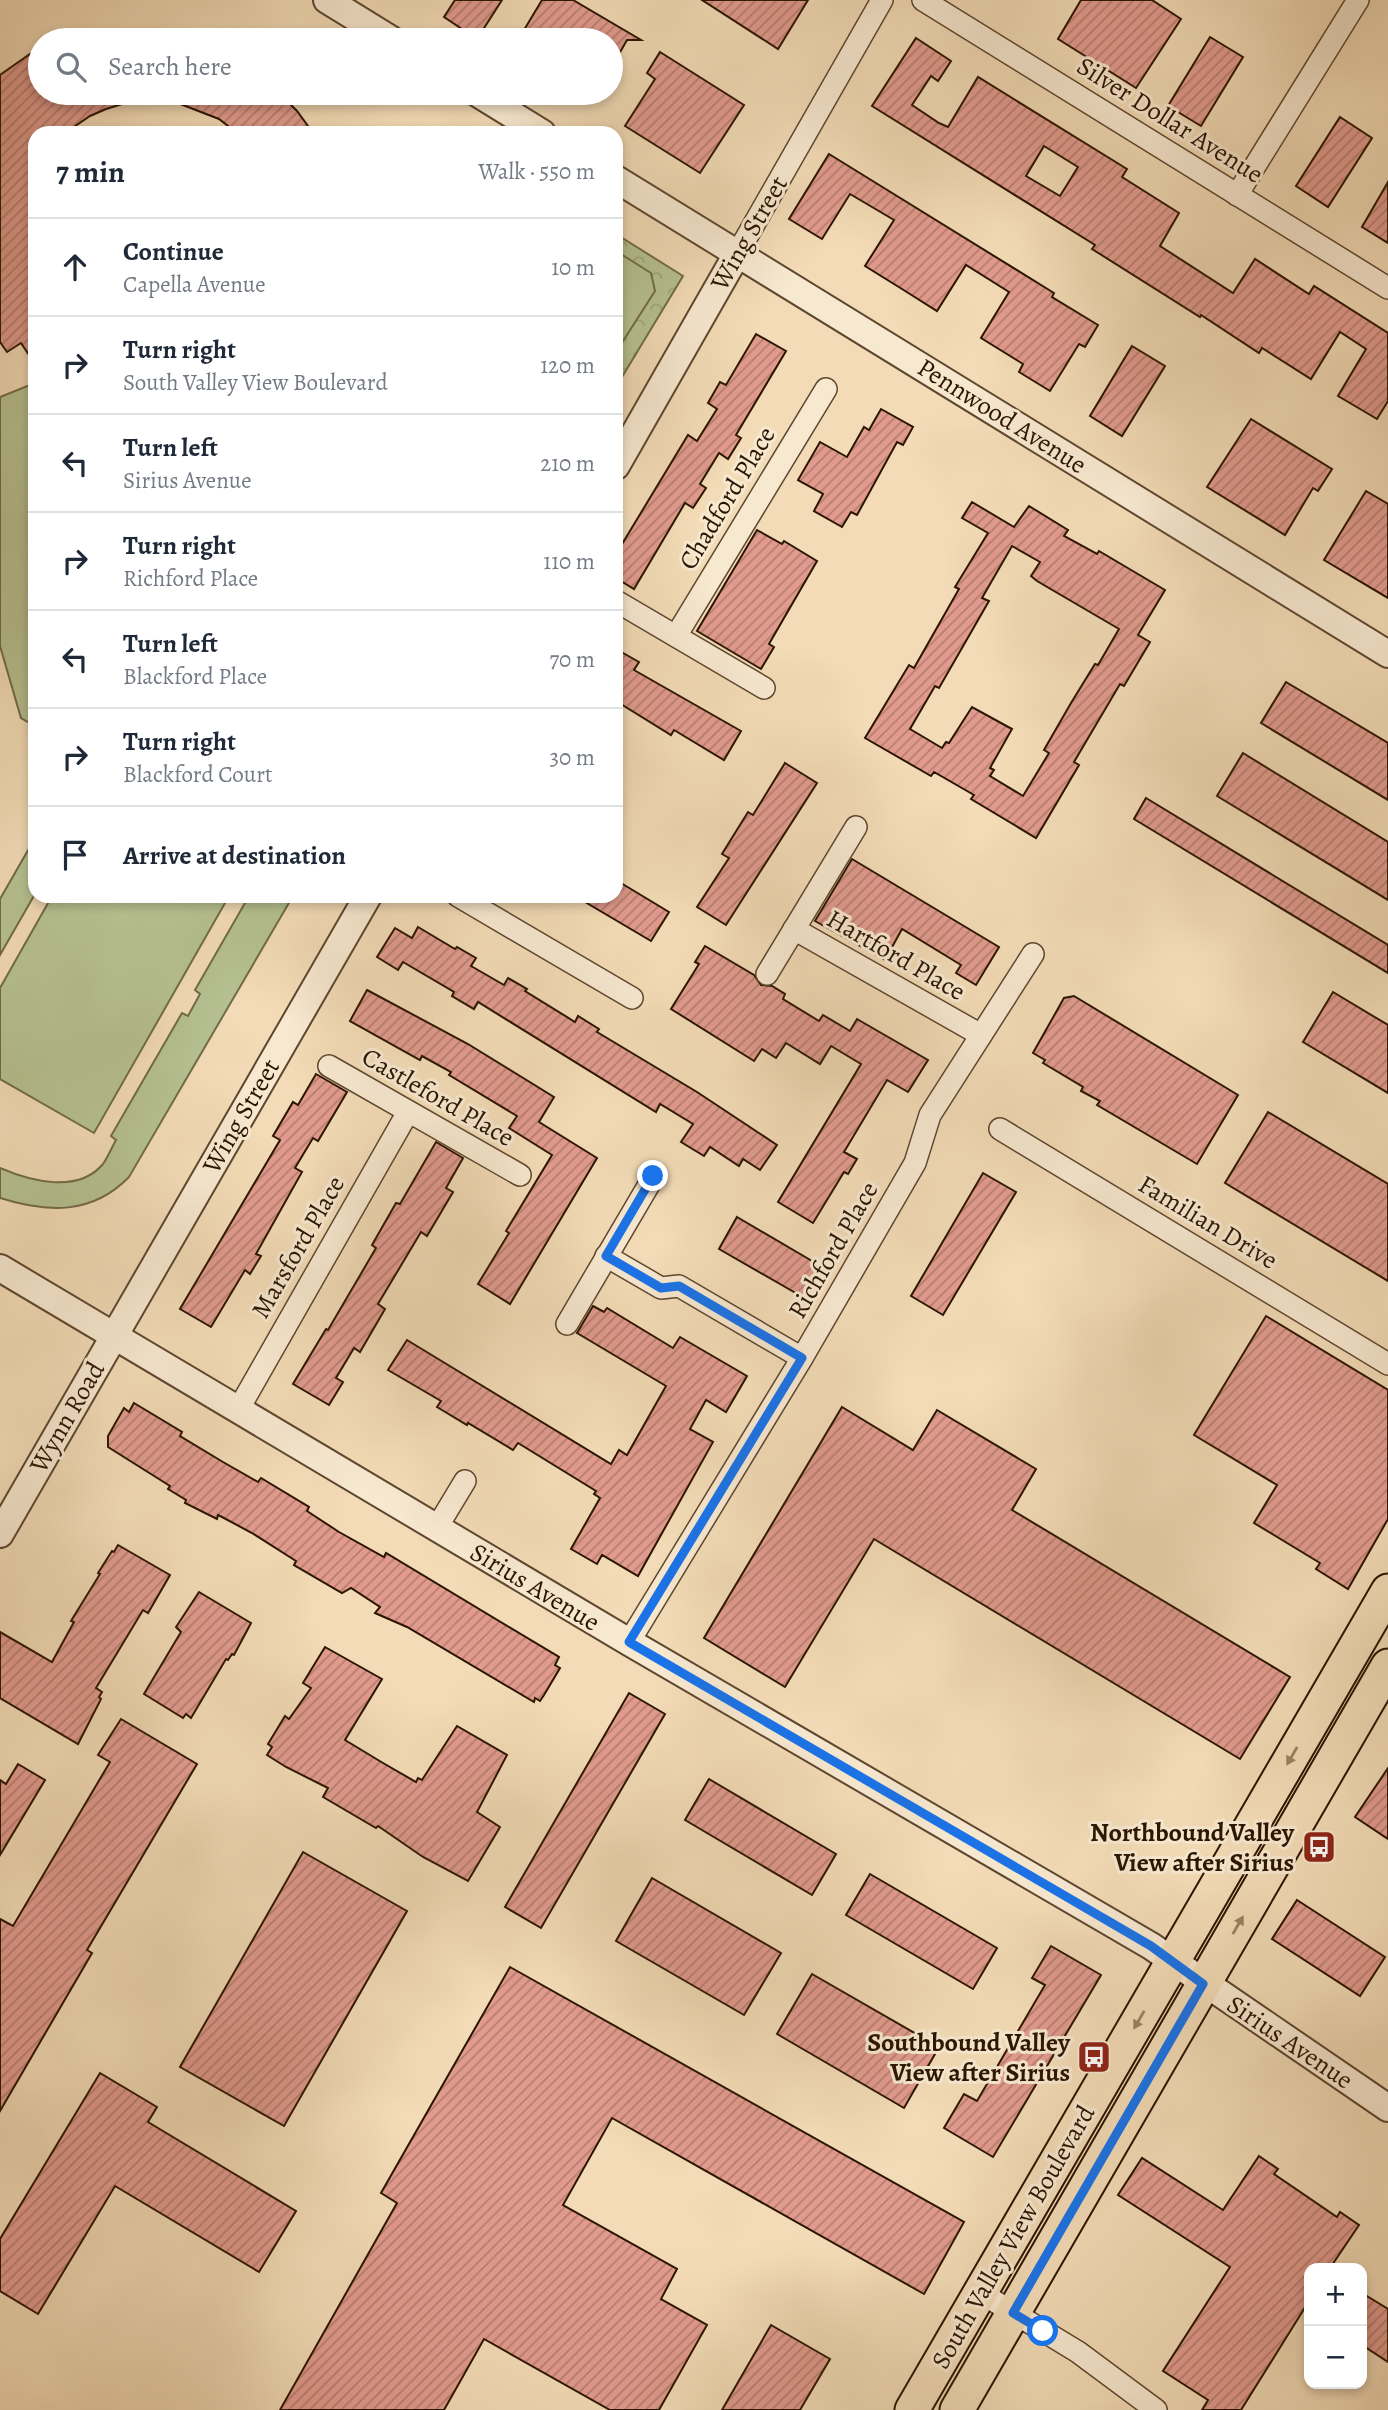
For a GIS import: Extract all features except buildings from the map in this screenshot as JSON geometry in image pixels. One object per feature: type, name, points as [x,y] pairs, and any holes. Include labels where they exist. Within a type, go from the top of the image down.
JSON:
[{"type":"main road","name":"South Valley View Boulevard","points":[[912,2410],[1388,1591]]},
{"type":"main road","points":[[1345,1740],[1331,1724],[1366,1659],[1369,1641],[1365,1630]]},
{"type":"main road","name":"South Valley View Boulevard","points":[[957,2410],[1388,1665]]},
{"type":"main road","points":[[1054,2168],[1086,2187]]},
{"type":"main road","points":[[945,2354],[978,2372]]},
{"type":"street","points":[[327,0],[372,28]]},
{"type":"street","name":"Wing Street","points":[[623,454],[881,0]]},
{"type":"street","name":"Silver Dollar Avenue","points":[[923,0],[1388,288]]},
{"type":"street","points":[[1237,195],[1358,0]]},
{"type":"street","points":[[496,105],[531,126]]},
{"type":"street","name":"Pennwood Avenue","points":[[623,183],[1388,654]]},
{"type":"street","name":"Chadford Place","points":[[676,636],[826,388]]},
{"type":"street","points":[[623,605],[764,688]]},
{"type":"street","points":[[794,929],[856,827]]},
{"type":"street","name":"Wing Street","points":[[114,1337],[364,903]]},
{"type":"street","points":[[470,903],[632,998]]},
{"type":"street","name":"Hartford Place","points":[[767,974],[794,929],[981,1035]]},
{"type":"street","name":"Richford Place","points":[[629,1642],[802,1358],[915,1163],[930,1115],[1033,954]]},
{"type":"street","name":"Castleford Place","points":[[329,1066],[520,1175]]},
{"type":"street","name":"Marsford Place","points":[[238,1410],[408,1111]]},
{"type":"street","name":"Familian Drive","points":[[1000,1129],[1388,1364]]},
{"type":"street","points":[[567,1324],[653,1176]]},
{"type":"street","points":[[606,1256],[661,1288],[679,1286],[802,1358]]},
{"type":"street","name":"Sirius Avenue","points":[[0,1268],[436,1529],[1173,1961],[1388,2109]]},
{"type":"street","name":"Wynn Road","points":[[0,1534],[114,1337]]},
{"type":"street","points":[[436,1529],[465,1481]]},
{"type":"street","points":[[981,2293],[1077,2352],[1156,2410]]},
{"type":"green space","points":[[623,238],[683,276],[623,375]]},
{"type":"green space","points":[[623,255],[651,273],[655,291],[623,341]]},
{"type":"green space","points":[[28,386],[28,722],[21,718],[0,646],[0,397]]},
{"type":"green space","points":[[28,850],[30,903],[0,955],[0,899]]},
{"type":"green space","points":[[48,903],[225,903],[94,1133],[0,1079],[0,988]]},
{"type":"green space","points":[[245,903],[289,903],[129,1177],[100,1198],[68,1207],[35,1206],[0,1198],[0,1168],[39,1180],[67,1182],[93,1173],[103,1164],[116,1140],[111,1136],[182,1013],[188,1016],[200,994],[195,990]]},
{"type":"place","name":"Northbound Valley View after Sirius","points":[[1319,1847]]},
{"type":"place","name":"Southbound Valley View after Sirius","points":[[1094,2057]]},
{"type":"route","points":[[653,1176],[606,1256],[661,1288],[679,1286],[802,1358],[629,1642],[1151,1946],[1203,1984],[1013,2313],[1043,2331]]}]
